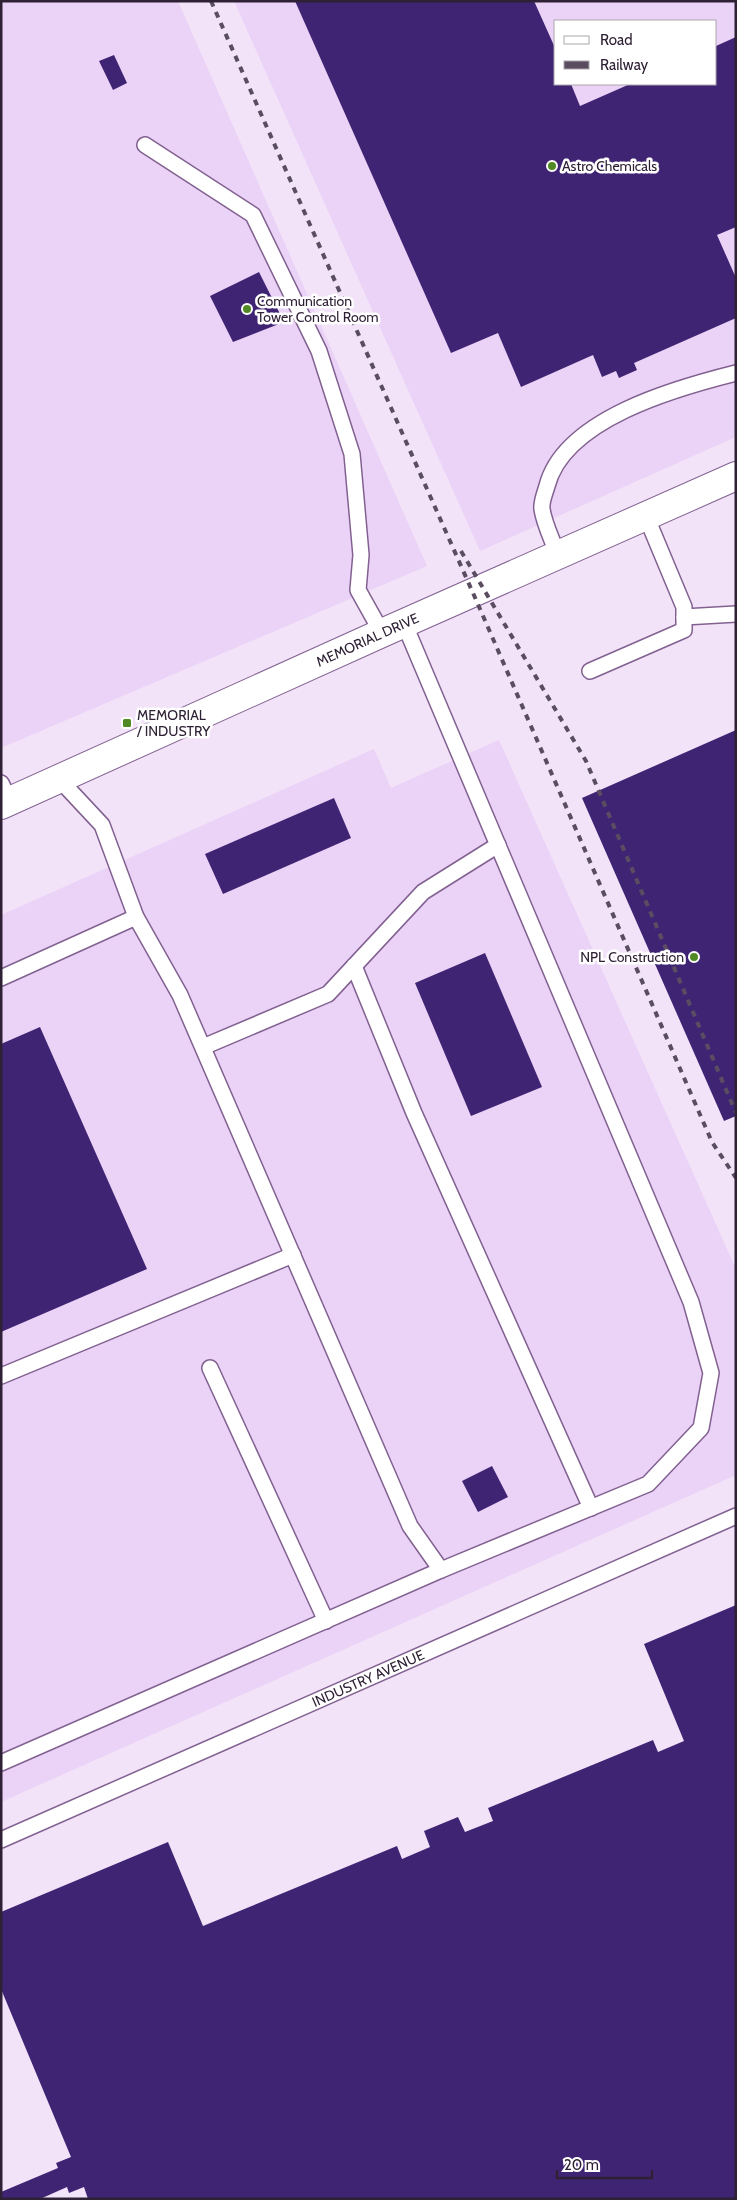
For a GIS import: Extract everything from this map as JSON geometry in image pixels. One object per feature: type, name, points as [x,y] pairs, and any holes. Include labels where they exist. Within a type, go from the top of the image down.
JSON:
[{"type":"street","name":"MEMORIAL DRIVE","points":[[4,796],[59,779],[736,476]]},
{"type":"lane","points":[[1,1763],[441,1570],[648,1484],[701,1428],[711,1373],[691,1302],[498,845],[393,628],[358,590],[361,555],[352,454],[319,351],[253,215],[145,145]]},
{"type":"lane","points":[[558,556],[541,508],[549,478],[570,446],[608,417],[681,388],[736,373]]},
{"type":"lane","points":[[590,670],[684,630],[684,607],[646,516]]},
{"type":"lane","points":[[684,617],[736,614]]},
{"type":"lane","points":[[59,779],[102,825],[136,917],[180,994],[410,1526],[441,1570]]},
{"type":"lane","points":[[203,1047],[328,994],[423,892],[498,845]]},
{"type":"lane","points":[[1,978],[136,917]]},
{"type":"lane","points":[[354,966],[414,1113],[591,1508]]},
{"type":"lane","points":[[1,1376],[293,1255]]},
{"type":"lane","points":[[210,1368],[326,1621]]},
{"type":"lane","name":"INDUSTRY AVENUE","points":[[1,1840],[736,1516]]},
{"type":"shaded area","points":[[1,1],[178,1],[427,566],[1,748]]},
{"type":"shaded area","name":"Astro Chemicals","points":[[234,1],[736,1],[736,437],[480,551]]},
{"type":"shaded area","points":[[499,740],[736,1269],[736,1475],[1,1802],[1,915],[374,749],[391,788]]},
{"type":"building","name":"Astro Chemicals","points":[[295,1],[534,1],[554,46],[554,85],[571,85],[580,106],[628,85],[717,85],[717,46],[736,37],[736,227],[717,235],[736,278],[736,318],[634,363],[637,370],[619,378],[616,371],[602,377],[593,355],[521,387],[498,333],[451,353]]},
{"type":"building","points":[[114,55],[127,83],[113,90],[99,61]]},
{"type":"building","name":"Communication Tower Control Room","points":[[259,272],[284,322],[233,342],[210,296]]},
{"type":"building","name":"NPL Construction","points":[[736,730],[736,1116],[724,1121],[582,798]]},
{"type":"building","points":[[334,798],[351,838],[223,894],[205,854]]},
{"type":"building","points":[[485,953],[542,1087],[471,1116],[415,983]]},
{"type":"building","points":[[40,1027],[147,1269],[1,1332],[1,1044]]},
{"type":"building","points":[[492,1466],[508,1497],[478,1512],[462,1481]]},
{"type":"building","points":[[736,1605],[736,2199],[88,2199],[84,2187],[69,2193],[67,2187],[40,2199],[1,2199],[1,2192],[58,2168],[56,2163],[71,2157],[1,1989],[1,1912],[168,1842],[203,1926],[397,1846],[402,1859],[430,1847],[424,1831],[458,1817],[465,1832],[493,1821],[488,1808],[653,1740],[658,1752],[684,1741],[644,1644]]},
{"type":"railway","points":[[211,1],[473,593],[712,1142],[736,1178]]},
{"type":"railway","points":[[461,551],[586,761],[736,1113]]},
{"type":"place","name":"Astro Chemicals","points":[[552,166]]},
{"type":"place","name":"Communication Tower Control Room","points":[[247,309]]},
{"type":"place","name":"MEMORIAL / INDUSTRY","points":[[127,723]]},
{"type":"place","name":"NPL Construction","points":[[694,957]]}]
